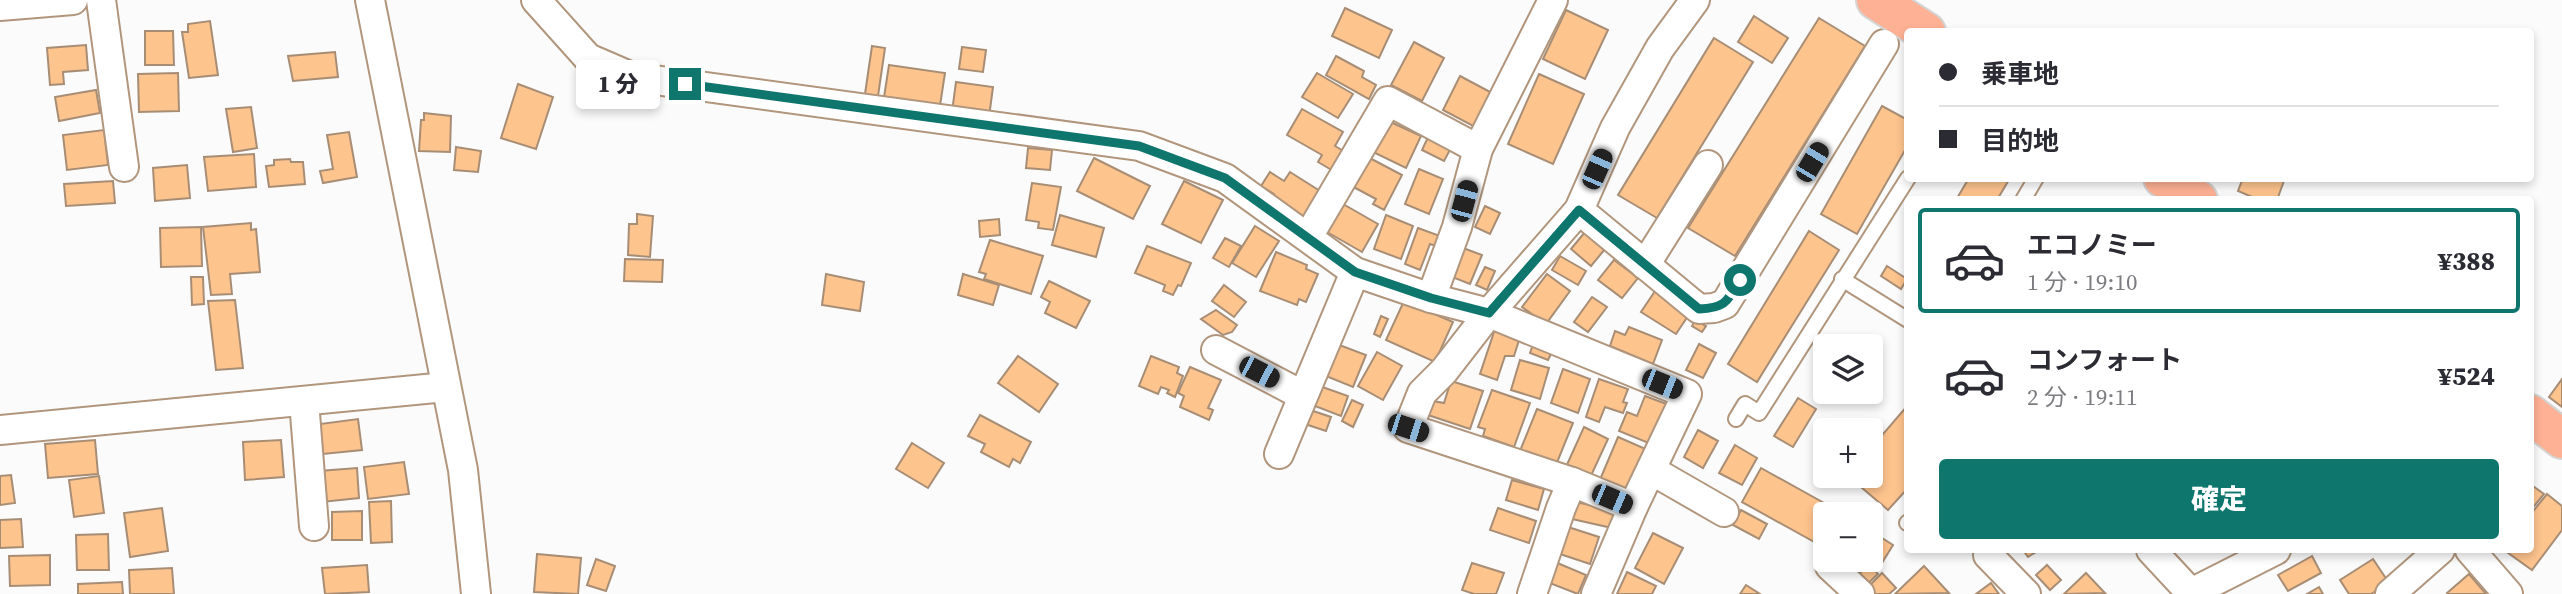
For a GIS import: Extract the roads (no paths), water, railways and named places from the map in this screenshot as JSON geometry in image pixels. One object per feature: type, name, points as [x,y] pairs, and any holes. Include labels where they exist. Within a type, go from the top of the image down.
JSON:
[{"type":"highway","points":[[1876,0],[1920,28]]},
{"type":"highway","points":[[2169,182],[2192,196]]},
{"type":"highway","points":[[2534,417],[2562,439]]},
{"type":"street","points":[[0,6],[73,0]]},
{"type":"street","points":[[101,0],[124,167]]},
{"type":"street","points":[[370,0],[463,470],[476,594]]},
{"type":"street","points":[[536,0],[588,58],[632,76],[1139,146],[1225,178],[1355,272],[1431,298],[1489,313],[1687,394],[1633,507],[1597,594]]},
{"type":"street","points":[[1431,298],[1457,227],[1478,149],[1553,0]]},
{"type":"street","points":[[1633,507],[1572,482],[1408,428],[1422,393],[1444,371],[1489,313],[1579,210],[1615,128],[1660,48],[1695,0]]},
{"type":"street","points":[[1579,210],[1699,309],[1726,304],[1884,44]]},
{"type":"street","points":[[1308,237],[1388,101],[1478,149]]},
{"type":"street","points":[[1646,265],[1708,165]]},
{"type":"street","points":[[1279,454],[1355,272]]},
{"type":"street","points":[[1216,350],[1302,395]]},
{"type":"street","points":[[0,430],[446,387]]},
{"type":"street","points":[[304,401],[314,526]]},
{"type":"street","points":[[1651,470],[1724,512]]},
{"type":"street","points":[[1532,594],[1572,482]]},
{"type":"street","points":[[2154,553],[2189,593],[2270,553]]},
{"type":"street","points":[[2390,594],[2437,553]]},
{"type":"street","points":[[2473,553],[2508,594]]},
{"type":"street","points":[[1988,555],[2026,594]]},
{"type":"street","points":[[1836,572],[1860,594]]},
{"type":"lane","points":[[1736,419],[1745,404],[1759,413],[1905,182]]},
{"type":"lane","points":[[1842,279],[1904,318]]}]
